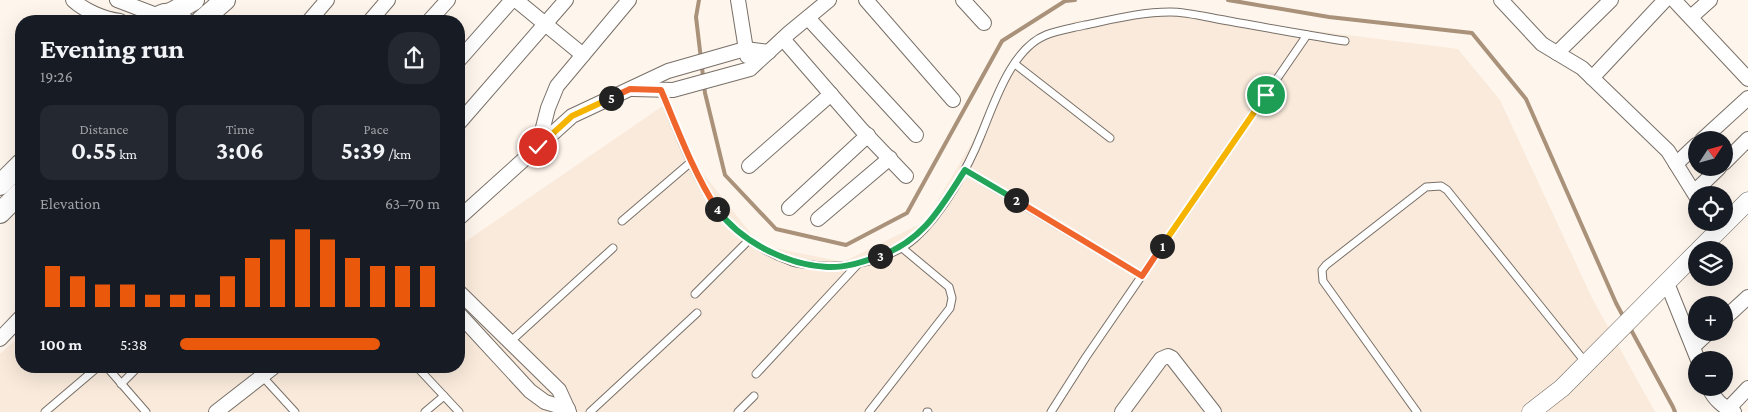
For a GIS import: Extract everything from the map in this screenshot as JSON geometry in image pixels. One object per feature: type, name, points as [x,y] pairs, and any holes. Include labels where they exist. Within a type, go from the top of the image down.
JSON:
[{"type":"main road","points":[[172,15],[194,0]]},
{"type":"main road","points":[[207,15],[225,0]]},
{"type":"main road","points":[[0,185],[15,170]]},
{"type":"main road","points":[[0,214],[15,198]]},
{"type":"street","points":[[73,0],[99,15]]},
{"type":"street","points":[[117,0],[159,15]]},
{"type":"street","points":[[314,15],[327,0]]},
{"type":"street","points":[[375,15],[388,0]]},
{"type":"street","points":[[434,15],[448,0]]},
{"type":"street","points":[[465,53],[514,0],[583,55]]},
{"type":"street","points":[[465,116],[566,0]]},
{"type":"street","points":[[538,147],[552,94],[629,0]]},
{"type":"street","points":[[738,0],[750,69]]},
{"type":"street","points":[[630,89],[667,90],[750,69],[830,0]]},
{"type":"street","points":[[866,0],[952,100]]},
{"type":"street","points":[[963,0],[984,23]]},
{"type":"street","points":[[1501,0],[1542,44],[1582,68],[1668,151],[1690,186]]},
{"type":"street","points":[[1557,53],[1611,0]]},
{"type":"street","points":[[1592,78],[1666,0]]},
{"type":"street","points":[[1674,0],[1748,79]]},
{"type":"street","points":[[1691,17],[1710,0]]},
{"type":"street","points":[[808,18],[916,135]]},
{"type":"street","points":[[783,39],[906,176]]},
{"type":"street","points":[[465,213],[572,116],[668,71],[731,55],[745,49],[769,52]]},
{"type":"street","points":[[749,166],[831,94]]},
{"type":"street","points":[[1712,131],[1748,98]]},
{"type":"street","points":[[788,208],[868,135]]},
{"type":"street","points":[[1733,154],[1748,139]]},
{"type":"street","points":[[1676,164],[1688,153]]},
{"type":"street","points":[[818,220],[890,158]]},
{"type":"street","points":[[1702,186],[1712,176]]},
{"type":"street","points":[[1733,212],[1748,201]]},
{"type":"street","points":[[1531,412],[1562,388],[1688,261]]},
{"type":"street","points":[[1662,289],[1694,351]]},
{"type":"street","points":[[1733,311],[1748,297]]},
{"type":"street","points":[[465,298],[560,390],[569,411]]},
{"type":"street","points":[[465,321],[530,391],[545,402],[569,411]]},
{"type":"street","points":[[0,339],[15,323]]},
{"type":"street","points":[[1122,412],[1161,359],[1168,356],[1172,358],[1214,412]]},
{"type":"street","points":[[216,412],[266,373]]},
{"type":"street","points":[[1714,396],[1717,401],[1731,411],[1748,388]]},
{"type":"lane","points":[[667,90],[692,162],[710,198],[722,215],[749,240],[778,256],[792,262],[828,267],[858,264],[901,247],[915,237],[942,207],[965,170],[998,93],[1014,64],[1028,45],[1047,34],[1126,16],[1154,12],[1174,12],[1345,41]]},
{"type":"lane","points":[[1051,412],[1307,35]]},
{"type":"lane","points":[[1014,64],[1110,138]]},
{"type":"lane","points":[[622,221],[692,162]]},
{"type":"lane","points":[[965,170],[1142,276]]},
{"type":"lane","points":[[1417,412],[1323,281],[1322,270],[1326,264],[1426,188],[1441,186],[1447,190],[1586,363]]},
{"type":"lane","points":[[695,294],[749,240]]},
{"type":"lane","points":[[869,412],[950,308],[952,298],[949,287],[901,247]]},
{"type":"lane","points":[[510,342],[613,248]]},
{"type":"lane","points":[[756,374],[858,264]]},
{"type":"lane","points":[[590,412],[696,313]]},
{"type":"lane","points":[[45,412],[91,373]]},
{"type":"lane","points":[[112,373],[146,412]]},
{"type":"lane","points":[[121,384],[132,373]]},
{"type":"lane","points":[[423,373],[459,412]]},
{"type":"lane","points":[[262,376],[295,412]]},
{"type":"lane","points":[[425,412],[444,396]]},
{"type":"lane","points":[[738,412],[754,396]]},
{"type":"shaded area","points":[[1174,13],[1458,49],[1500,100],[1592,298],[1655,412],[0,412],[0,354],[15,340],[15,373],[465,373],[465,242],[670,101],[698,167],[760,245],[843,262],[926,221],[1024,53],[1075,21]]},
{"type":"waterway","points":[[699,0],[696,17],[705,93],[725,175],[776,229],[846,245],[907,213],[1002,41],[1065,1],[1075,0]]},
{"type":"waterway","points":[[1228,0],[1329,17],[1472,33],[1526,99],[1624,318]]},
{"type":"waterway","points":[[1630,328],[1675,412]]},
{"type":"route","points":[[538,147],[572,116],[630,89],[661,90],[688,154],[710,198],[722,215],[749,240],[792,262],[828,267],[858,264],[901,247],[915,237],[942,207],[965,170],[1142,276],[1266,95]]}]
